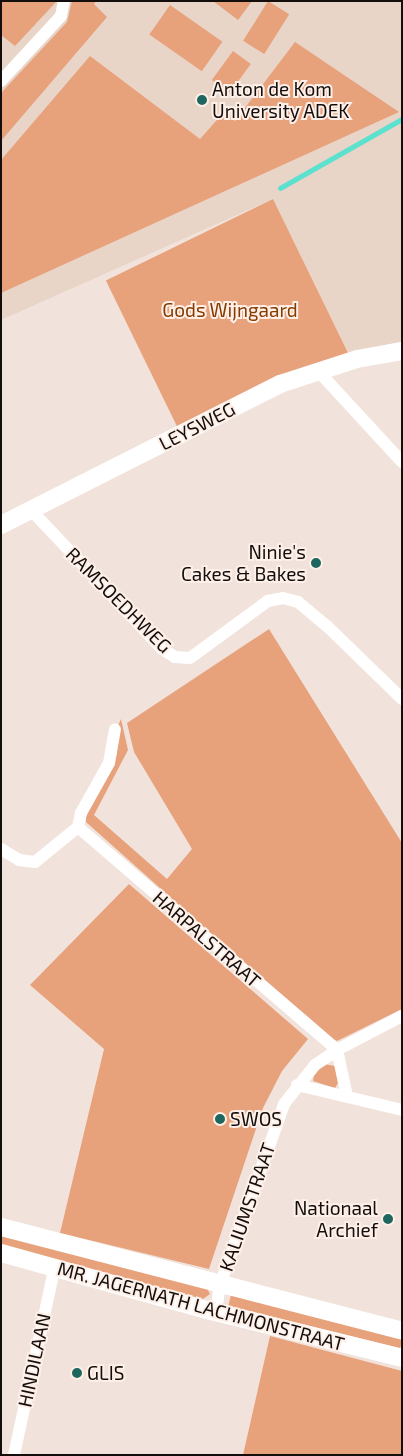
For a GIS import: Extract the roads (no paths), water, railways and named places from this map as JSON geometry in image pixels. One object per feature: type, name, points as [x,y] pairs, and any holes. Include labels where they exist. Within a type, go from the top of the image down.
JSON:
[{"type":"main road","name":"LEYSWEG","points":[[1,525],[280,384],[357,359],[402,351]]},
{"type":"main road","name":"MR. JAGERNATH LACHMONSTRAAT","points":[[1,1227],[402,1331]]},
{"type":"main road","name":"MR. JAGERNATH LACHMONSTRAAT","points":[[1,1253],[55,1266],[216,1312],[402,1358]]},
{"type":"street","points":[[1,81],[61,16],[64,1]]},
{"type":"street","points":[[319,372],[402,462]]},
{"type":"street","name":"RAMSOEDHWEG","points":[[31,510],[162,649],[175,657],[190,658],[268,601],[283,598],[298,602],[327,626],[402,699]]},
{"type":"street","points":[[1,849],[19,860],[35,862],[78,827],[81,813],[110,764],[115,730]]},
{"type":"street","name":"HARPALSTRAAT","points":[[78,827],[337,1050]]},
{"type":"street","name":"KALIUMSTRAAT","points":[[216,1312],[220,1285],[284,1104],[314,1065],[337,1050],[402,1016]]},
{"type":"street","points":[[337,1050],[347,1096]]},
{"type":"street","points":[[297,1085],[402,1110]]},
{"type":"street","name":"HINDILAAN","points":[[14,1455],[55,1266]]},
{"type":"waterway","points":[[280,188],[402,119]]},
{"type":"place","name":"Anton de Kom University ADEK","points":[[202,100]]},
{"type":"place","name":"Ninie's Cakes & Bakes","points":[[316,563]]},
{"type":"place","name":"SWOS","points":[[220,1119]]},
{"type":"place","name":"Nationaal Archief","points":[[388,1219]]},
{"type":"place","name":"GLIS","points":[[77,1373]]},
{"type":"park label","name":"Gods Wijngaard","points":[[230,310]]}]
